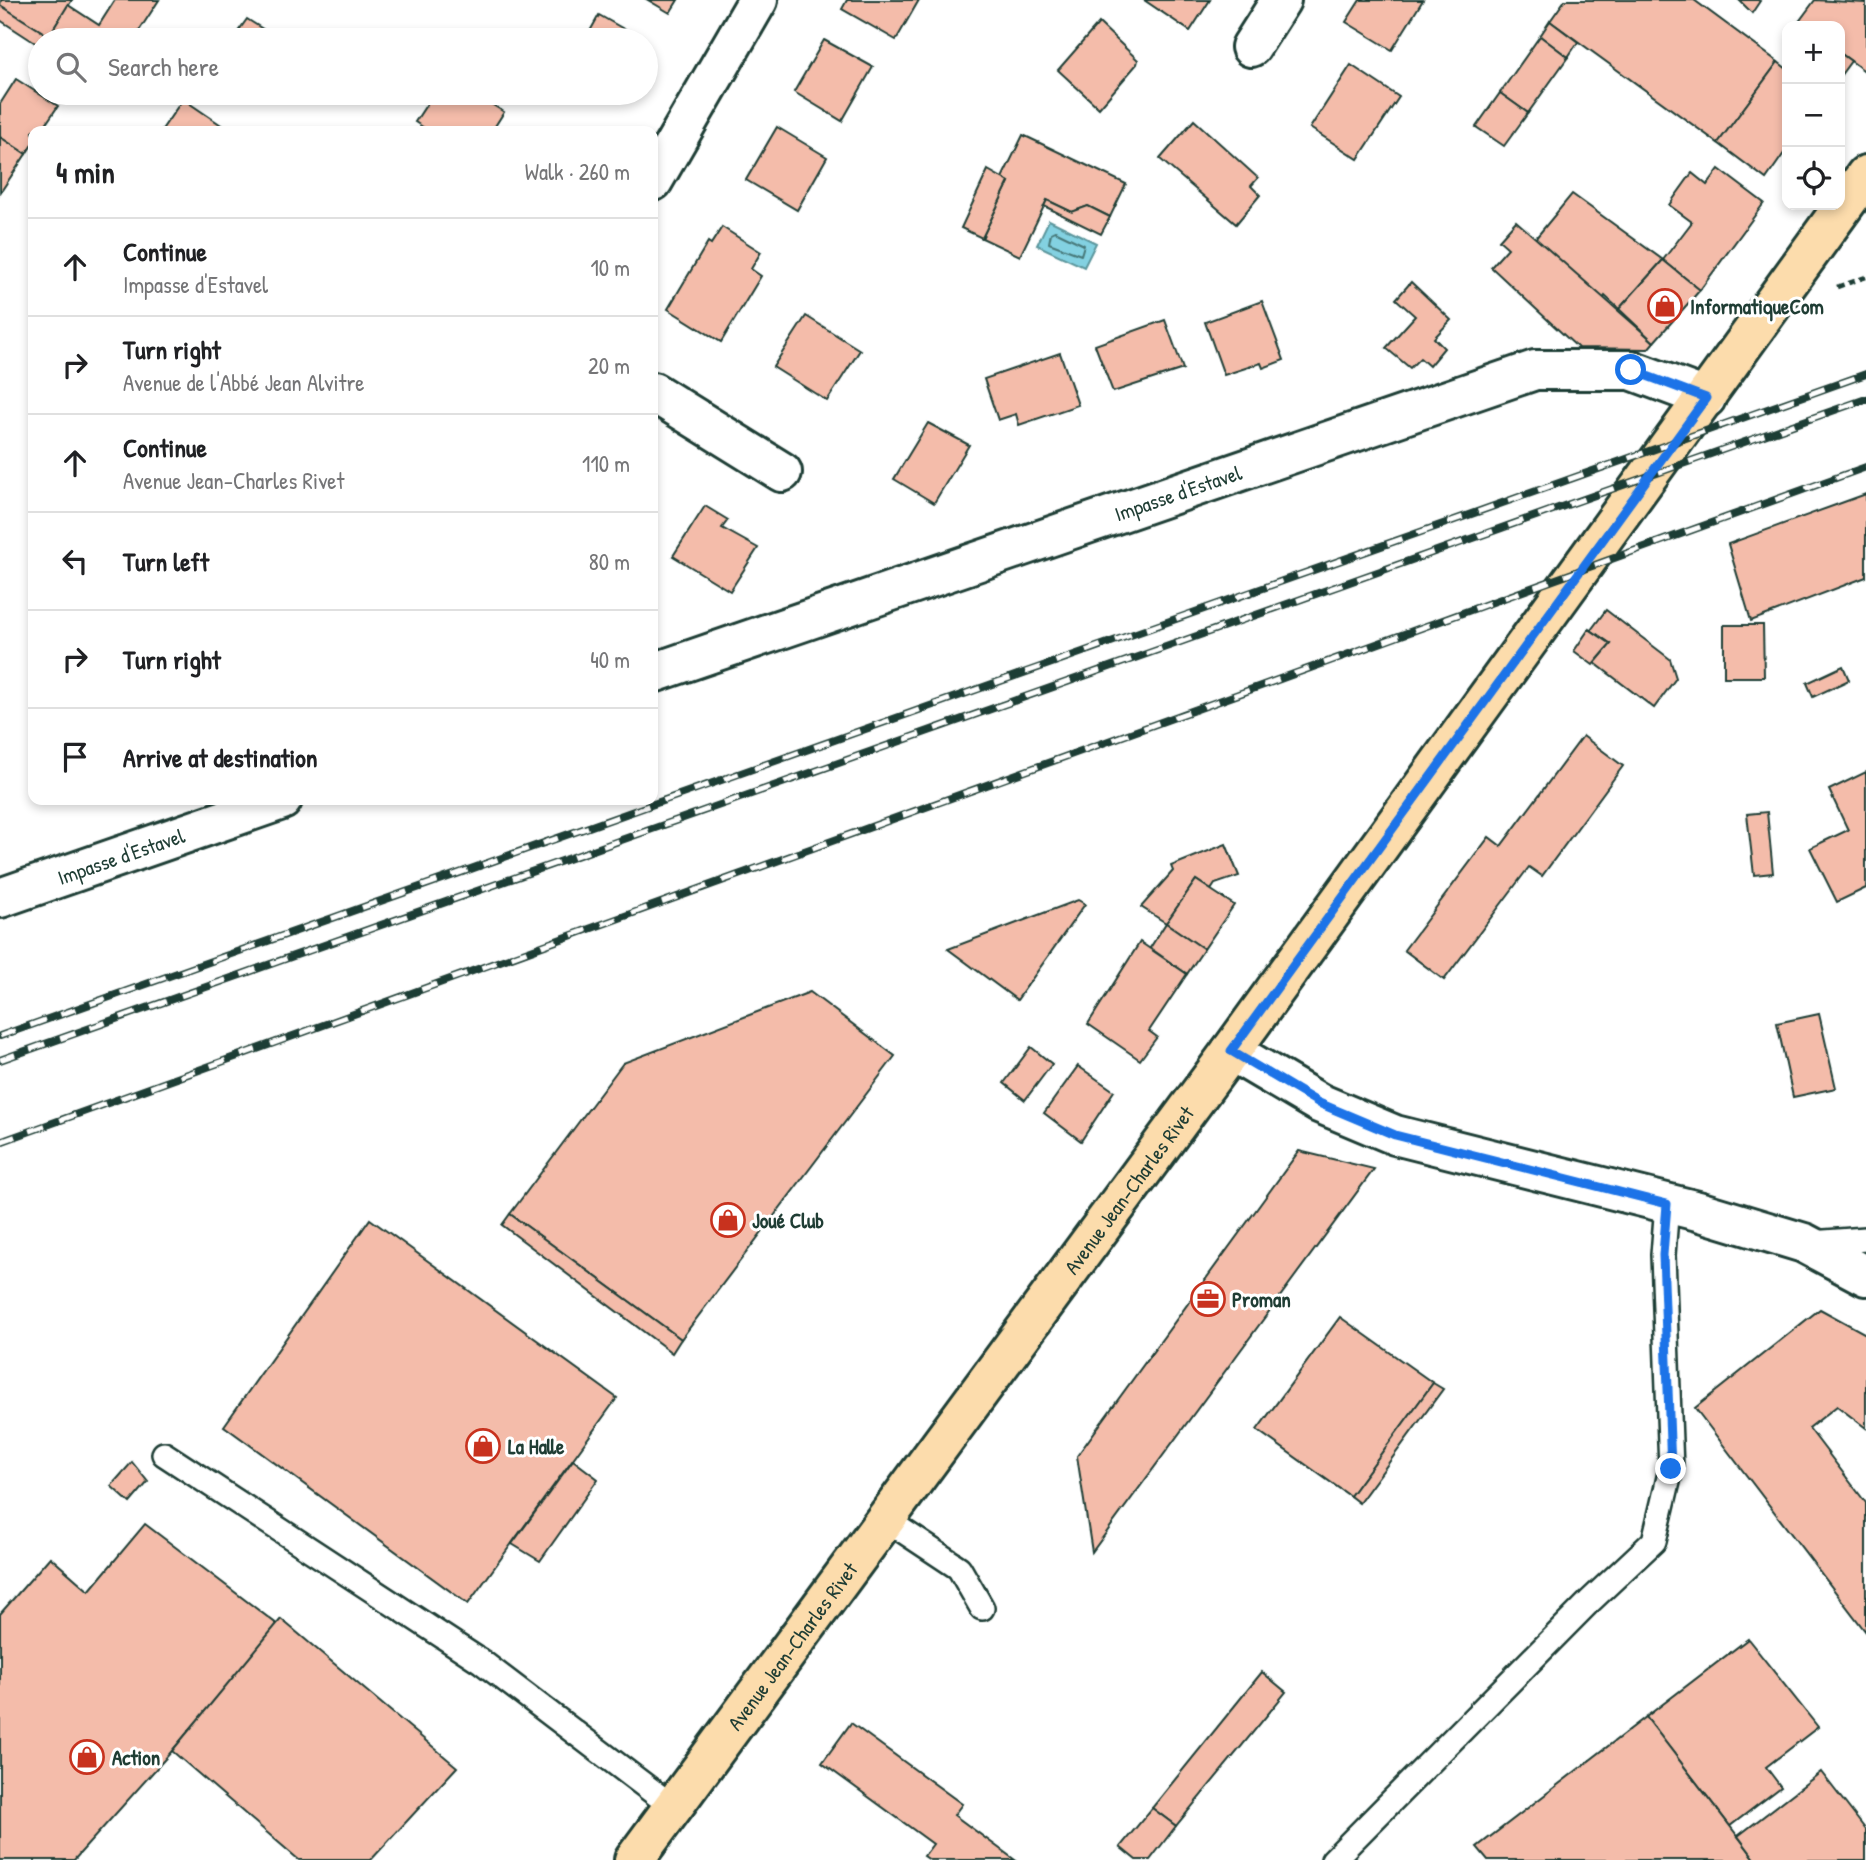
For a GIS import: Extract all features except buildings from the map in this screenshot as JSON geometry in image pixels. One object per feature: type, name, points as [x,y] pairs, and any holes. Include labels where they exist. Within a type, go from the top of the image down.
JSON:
[{"type":"main road","name":"Avenue Jean-Charles Rivet","points":[[634,1860],[1231,1051],[1866,176]]},
{"type":"street","points":[[658,172],[758,0]]},
{"type":"street","points":[[1251,47],[1281,0]]},
{"type":"street","name":"Impasse d'Estavel","points":[[658,671],[1535,370],[1631,370],[1706,398]]},
{"type":"street","points":[[658,395],[782,472]]},
{"type":"street","name":"Impasse d'Estavel","points":[[0,898],[268,805]]},
{"type":"street","points":[[1231,1051],[1319,1103],[1395,1135],[1667,1204],[1804,1243],[1866,1276]]},
{"type":"lane","points":[[1333,1860],[1588,1602],[1654,1541],[1671,1469],[1663,1255],[1667,1204]]},
{"type":"lane","points":[[1804,1243],[1866,1239]]},
{"type":"lane","points":[[164,1454],[482,1662],[673,1807]]},
{"type":"lane","points":[[885,1519],[959,1568],[982,1608]]},
{"type":"water","points":[[1049,220],[1096,243],[1084,267],[1037,245]]},
{"type":"railway","points":[[658,803],[1866,374]]},
{"type":"railway","points":[[0,1060],[1866,399]]},
{"type":"railway","points":[[0,1142],[1866,467]]},
{"type":"railway","points":[[0,1036],[651,805]]},
{"type":"place","name":"InformatiqueCom","points":[[1665,306]]},
{"type":"place","name":"Joué Club","points":[[728,1220]]},
{"type":"place","name":"Proman","points":[[1208,1299]]},
{"type":"place","name":"La Halle","points":[[483,1446]]},
{"type":"place","name":"Action","points":[[87,1757]]},
{"type":"route","points":[[1631,370],[1706,398],[1231,1051],[1319,1103],[1395,1135],[1667,1204],[1663,1255],[1671,1469]]}]
